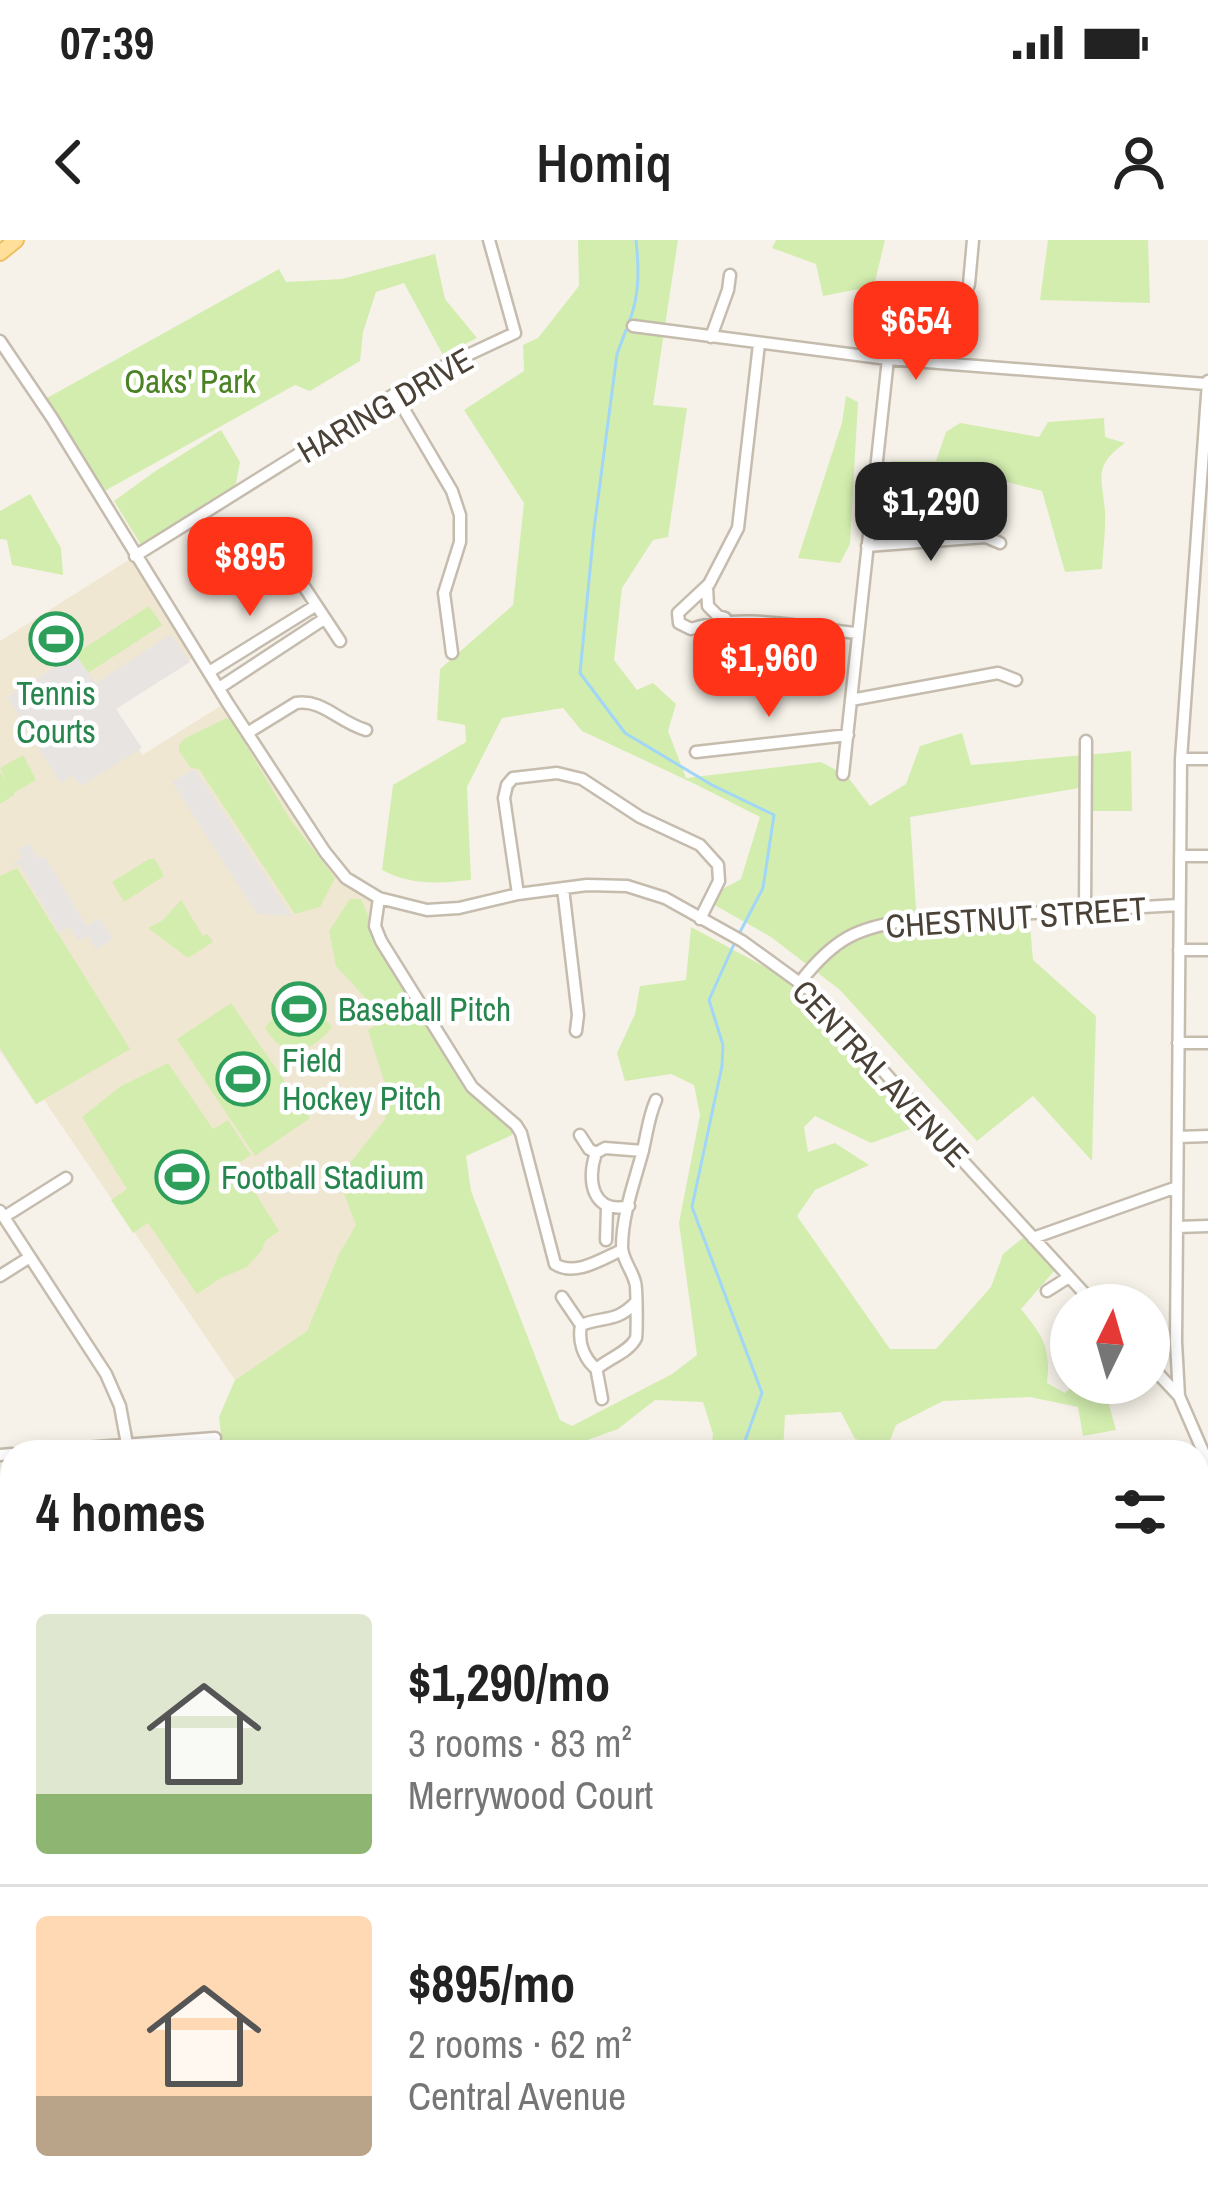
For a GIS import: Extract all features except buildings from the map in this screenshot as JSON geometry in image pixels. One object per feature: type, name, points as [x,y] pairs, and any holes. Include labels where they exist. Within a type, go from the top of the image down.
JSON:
[{"type":"main road","points":[[0,253],[16,240]]},
{"type":"street","name":"HARING DRIVE","points":[[135,556],[425,375],[514,333],[489,240]]},
{"type":"street","points":[[950,362],[974,240]]},
{"type":"street","points":[[711,337],[730,275]]},
{"type":"street","points":[[633,326],[887,358],[1207,382],[1181,759],[1179,1396]]},
{"type":"street","name":"CENTRAL AVENUE","points":[[0,341],[219,688],[349,880],[379,898],[411,908],[444,910],[586,885],[627,886],[664,898],[801,981],[1076,1284]]},
{"type":"street","points":[[737,621],[712,612],[706,600],[709,584],[739,528],[759,344]]},
{"type":"street","points":[[843,774],[887,358]]},
{"type":"street","points":[[395,394],[452,491],[460,515],[460,542],[444,592],[452,653]]},
{"type":"street","points":[[867,546],[986,537],[1000,543]]},
{"type":"street","points":[[297,576],[340,641]]},
{"type":"street","points":[[709,584],[681,609],[679,623],[691,629],[737,621],[857,633]]},
{"type":"street","points":[[209,672],[315,606]]},
{"type":"street","points":[[219,688],[324,619]]},
{"type":"street","points":[[271,634],[280,648]]},
{"type":"street","points":[[231,658],[240,674]]},
{"type":"street","points":[[851,700],[998,674],[1016,680]]},
{"type":"street","points":[[249,732],[305,701],[366,730]]},
{"type":"street","points":[[696,752],[848,734]]},
{"type":"street","points":[[1085,912],[1086,741]]},
{"type":"street","points":[[1181,759],[1208,759]]},
{"type":"street","points":[[518,894],[504,798],[507,785],[512,778],[557,773],[582,779],[640,817],[711,854],[719,881],[700,919]]},
{"type":"street","points":[[1180,856],[1208,856]]},
{"type":"street","points":[[563,888],[576,1031]]},
{"type":"street","points":[[379,898],[375,926],[381,941],[472,1087],[521,1133],[555,1264],[572,1269],[622,1250]]},
{"type":"street","name":"CHESTNUT STREET","points":[[801,981],[838,941],[875,925],[1179,905]]},
{"type":"street","points":[[1179,950],[1208,950]]},
{"type":"street","points":[[1178,1043],[1208,1043]]},
{"type":"street","points":[[596,1367],[635,1339],[635,1280],[622,1250],[633,1179],[656,1100]]},
{"type":"street","points":[[580,1135],[596,1153]]},
{"type":"street","points":[[1178,1137],[1208,1136]]},
{"type":"street","points":[[629,1206],[607,1208],[599,1202],[592,1163],[605,1148],[643,1151]]},
{"type":"street","points":[[66,1178],[2,1214],[106,1374],[120,1406],[126,1440]]},
{"type":"street","points":[[1033,1238],[1178,1187]]},
{"type":"street","points":[[606,1240],[607,1208]]},
{"type":"street","points":[[1177,1227],[1208,1226]]},
{"type":"street","points":[[0,1276],[30,1257]]},
{"type":"street","points":[[1047,1292],[1070,1277]]},
{"type":"street","points":[[562,1298],[580,1325],[586,1359],[596,1367],[602,1399]]},
{"type":"street","points":[[580,1325],[611,1320],[635,1303]]},
{"type":"street","points":[[1170,1386],[1198,1440]]},
{"type":"street","points":[[185,1440],[214,1438]]},
{"type":"shaded area","points":[[135,556],[199,654],[116,708],[142,755],[227,702],[335,865],[379,898],[375,926],[472,1087],[338,1256],[307,1331],[235,1380],[44,1100],[36,1104],[0,1051],[0,641]]},
{"type":"shaded area","points":[[171,634],[190,662],[116,709],[142,748],[81,786],[73,776],[60,783],[7,697],[75,654],[96,683]]},
{"type":"shaded area","points":[[195,769],[292,916],[257,914],[172,782]]},
{"type":"shaded area","points":[[29,843],[38,859],[45,856],[86,926],[100,918],[113,939],[96,949],[88,936],[78,941],[70,927],[59,933],[19,864],[13,863],[22,857],[18,849]]},
{"type":"green space","points":[[578,240],[678,240],[653,405],[687,408],[668,537],[653,540],[622,588],[614,660],[637,690],[653,683],[676,704],[668,731],[686,778],[821,762],[847,776],[870,806],[906,784],[920,746],[962,733],[971,765],[1131,751],[1132,811],[1086,811],[1085,787],[910,817],[917,924],[1029,913],[1033,960],[1096,1016],[1092,1161],[1033,1096],[977,1141],[840,990],[771,937],[704,899],[741,879],[760,817],[582,731],[563,708],[502,718],[467,787],[471,880],[415,881],[382,870],[393,785],[466,742],[465,725],[437,720],[440,669],[513,605],[524,503],[464,410],[524,371],[523,345],[538,338],[579,286]]},
{"type":"green space","points":[[776,240],[885,240],[874,286],[823,296],[816,264],[772,248]]},
{"type":"green space","points":[[1048,240],[1148,240],[1150,303],[1040,300]]},
{"type":"green space","name":"Oaks' Park","points":[[435,254],[445,299],[477,338],[443,355],[404,283],[376,292],[363,332],[360,361],[310,391],[295,385],[101,493],[47,398],[279,269],[286,282],[342,279]]},
{"type":"green space","points":[[846,396],[858,402],[850,544],[840,563],[798,558],[842,423]]},
{"type":"green space","points":[[1104,418],[1105,437],[1125,443],[1108,459],[1102,473],[1102,569],[1065,572],[1042,491],[995,479],[956,485],[891,479],[891,461],[936,461],[946,432],[960,423],[1039,437],[1048,422]]},
{"type":"green space","points":[[221,430],[240,462],[235,489],[141,545],[114,501]]},
{"type":"green space","points":[[30,494],[61,548],[63,575],[12,565],[7,540],[0,539],[0,511]]},
{"type":"green space","points":[[149,606],[162,625],[88,673],[75,654]]},
{"type":"green space","points":[[227,718],[290,819],[335,878],[320,907],[295,914],[199,769],[191,768],[179,751],[185,738]]},
{"type":"green space","points":[[23,755],[36,780],[0,804],[0,772],[6,780],[0,768]]},
{"type":"green space","points":[[155,859],[164,876],[124,902],[112,882]]},
{"type":"green space","points":[[17,868],[130,1049],[36,1104],[0,1048],[0,876]]},
{"type":"green space","points":[[350,899],[361,899],[466,1087],[512,1126],[512,1135],[466,1156],[471,1191],[560,1420],[572,1426],[672,1374],[697,1355],[679,1223],[700,1115],[694,1085],[671,1074],[625,1081],[617,1053],[635,1014],[640,986],[686,980],[691,927],[780,975],[828,1019],[924,1124],[871,1143],[815,1116],[804,1127],[808,1152],[835,1143],[869,1165],[815,1190],[797,1216],[890,1349],[936,1349],[991,1287],[1003,1254],[1024,1237],[1056,1269],[1021,1309],[1044,1343],[1050,1401],[1030,1397],[943,1401],[896,1425],[890,1440],[855,1439],[841,1412],[785,1415],[784,1440],[712,1440],[703,1402],[655,1400],[618,1429],[587,1440],[222,1440],[219,1417],[235,1380],[307,1331],[356,1225],[338,1178],[385,1119],[388,1094],[368,1030],[385,1019],[336,966],[329,931]]},
{"type":"green space","points":[[181,900],[203,936],[208,934],[213,942],[188,958],[148,928],[163,920]]},
{"type":"green space","name":"Baseball Pitch","points":[[299,991],[332,1027],[306,1048],[289,1050],[265,1027]]},
{"type":"green space","name":"Field Hockey Pitch","points":[[231,1003],[310,1118],[255,1156],[177,1039]]},
{"type":"green space","name":"Football Stadium","points":[[168,1063],[213,1129],[228,1120],[251,1155],[237,1164],[279,1231],[265,1241],[247,1267],[197,1294],[148,1223],[133,1233],[111,1200],[127,1189],[82,1117],[121,1086]]},
{"type":"green space","points":[[1064,1404],[1109,1404],[1116,1430],[1083,1436],[1078,1407]]},
{"type":"waterway","points":[[629,322],[638,281],[636,240]]},
{"type":"waterway","points":[[626,330],[617,354],[580,673],[625,733],[712,785],[774,815],[763,888],[739,934]]},
{"type":"waterway","points":[[735,942],[709,1000],[723,1045],[722,1066],[692,1207],[762,1393],[745,1440]]},
{"type":"place","name":"Tennis Courts","points":[[56,639]]},
{"type":"place","name":"Baseball Pitch","points":[[299,1009]]},
{"type":"place","name":"Field Hockey Pitch","points":[[243,1079]]},
{"type":"place","name":"Football Stadium","points":[[182,1177]]}]
